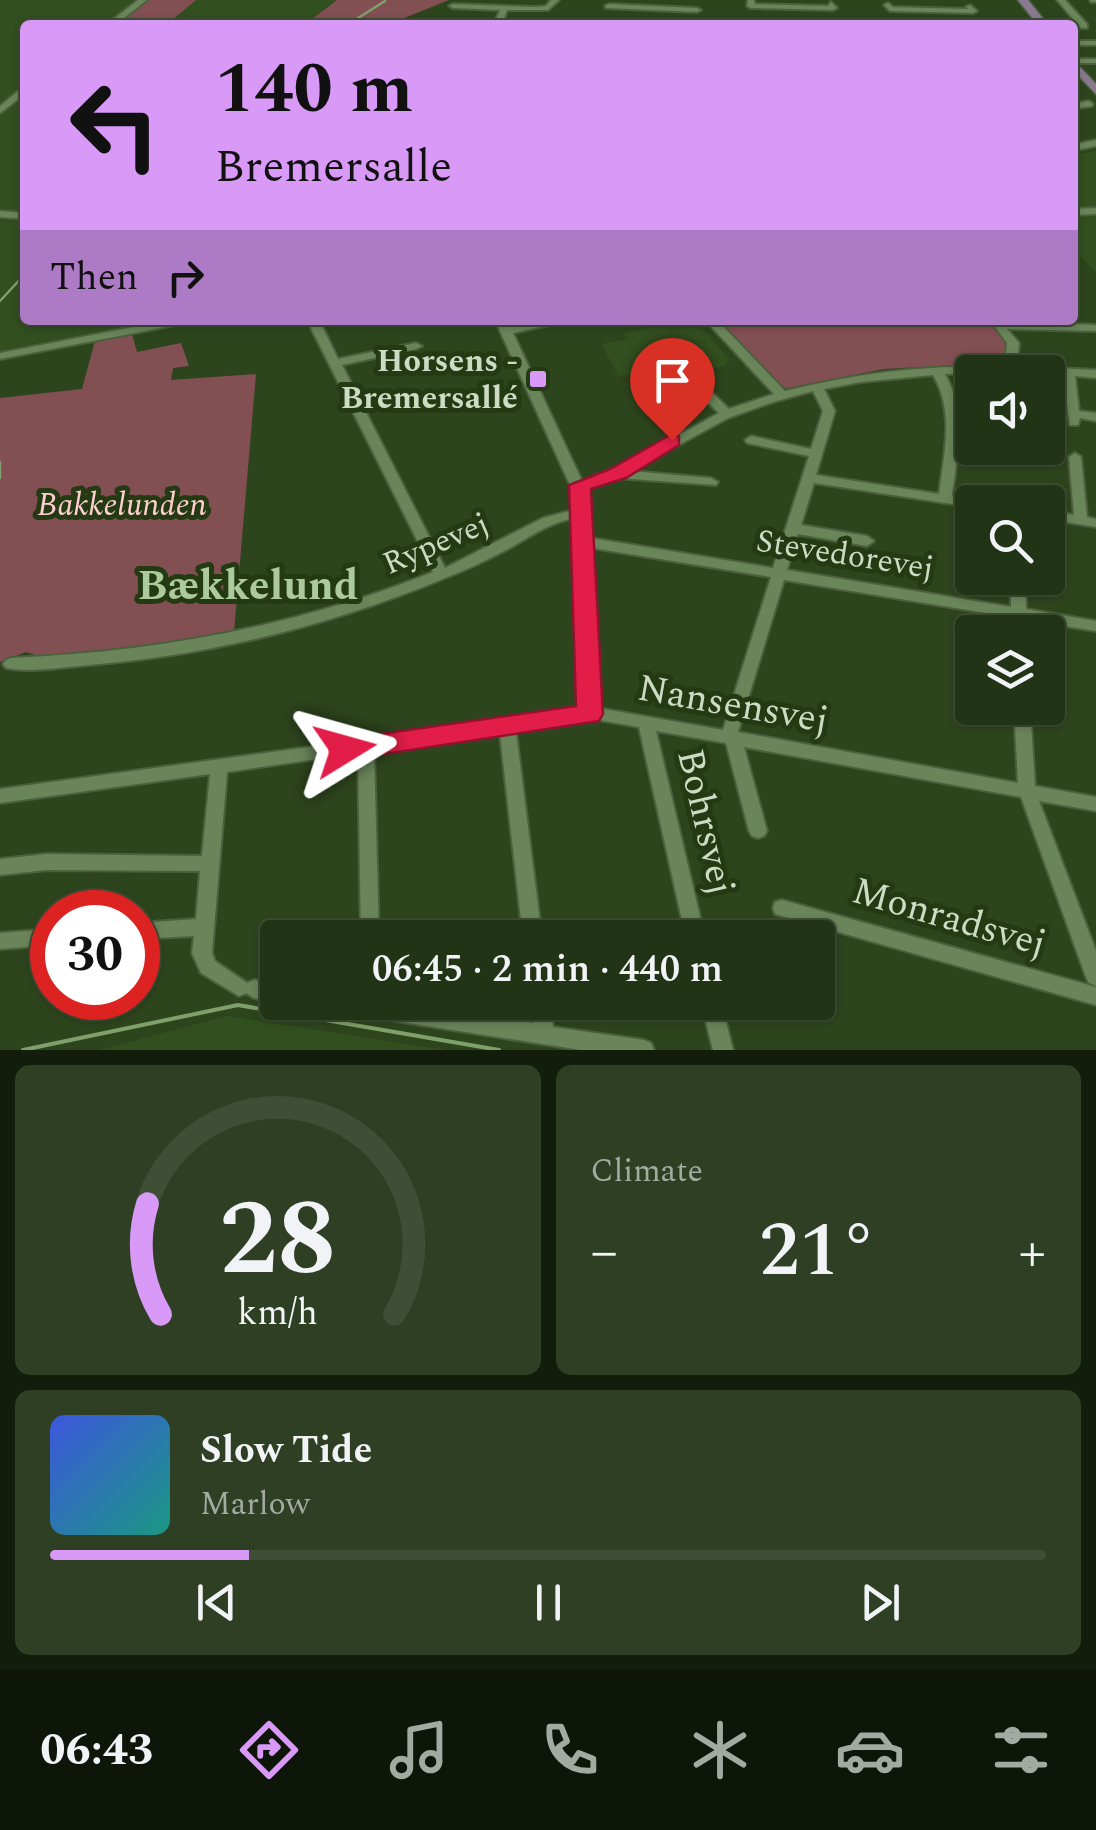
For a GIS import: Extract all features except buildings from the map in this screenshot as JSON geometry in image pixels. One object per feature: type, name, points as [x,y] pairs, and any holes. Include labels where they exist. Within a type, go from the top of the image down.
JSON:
[{"type":"main road","points":[[1023,0],[1039,20]]},
{"type":"main road","points":[[1078,70],[1093,93]]},
{"type":"street","points":[[117,20],[143,0]]},
{"type":"street","points":[[911,0],[915,10]]},
{"type":"street","points":[[1061,0],[1084,26]]},
{"type":"street","points":[[751,2],[752,6],[833,8],[831,4]]},
{"type":"street","points":[[453,20],[455,7],[552,4]]},
{"type":"street","points":[[888,5],[890,9],[948,8],[972,12],[970,7]]},
{"type":"street","points":[[609,6],[697,10]]},
{"type":"street","points":[[500,20],[504,8]]},
{"type":"street","points":[[1083,43],[1096,43]]},
{"type":"street","points":[[0,110],[20,94]]},
{"type":"street","points":[[0,214],[20,216]]},
{"type":"street","points":[[0,226],[20,216]]},
{"type":"street","points":[[0,356],[160,325]]},
{"type":"street","points":[[316,325],[441,574]]},
{"type":"street","points":[[505,325],[580,485],[590,714]]},
{"type":"street","points":[[715,325],[782,395]]},
{"type":"street","points":[[998,325],[1012,343],[1012,355]]},
{"type":"street","points":[[1037,325],[1096,328]]},
{"type":"street","points":[[335,363],[416,346]]},
{"type":"street","points":[[580,485],[618,474],[654,450],[728,414],[782,395],[955,369]]},
{"type":"street","points":[[936,370],[952,394],[955,410],[946,499]]},
{"type":"street","points":[[1065,372],[1096,374]]},
{"type":"street","points":[[1068,372],[1074,418],[1096,418]]},
{"type":"street","points":[[698,386],[728,414]]},
{"type":"street","points":[[758,831],[731,737],[829,411],[817,387]]},
{"type":"street","points":[[750,440],[816,454]]},
{"type":"street","points":[[1075,457],[1088,522]]},
{"type":"street","points":[[618,474],[711,482]]},
{"type":"street","points":[[810,478],[955,501]]},
{"type":"street","name":"Rypevej","points":[[11,664],[108,660],[234,640],[332,614],[441,574],[545,522],[584,513]]},
{"type":"street","points":[[795,529],[868,541]]},
{"type":"street","name":"Stevedorevej","points":[[585,542],[1096,626]]},
{"type":"street","points":[[1018,595],[1018,615]]},
{"type":"street","name":"Nansensvej","points":[[0,796],[590,714],[1096,804]]},
{"type":"street","name":"Bohrsvej","points":[[646,722],[692,920]]},
{"type":"street","points":[[1023,725],[1026,792],[1096,977]]},
{"type":"street","points":[[507,726],[531,920]]},
{"type":"street","points":[[366,746],[370,920]]},
{"type":"street","points":[[218,766],[202,953],[208,967],[246,988],[260,990]]},
{"type":"street","points":[[0,867],[47,862],[210,864]]},
{"type":"street","name":"Monradsvej","points":[[782,908],[1096,996]]},
{"type":"street","points":[[160,930],[202,927]]},
{"type":"street","points":[[0,941],[30,939]]},
{"type":"street","points":[[460,1020],[644,1050]]},
{"type":"street","points":[[543,1020],[544,1033]]},
{"type":"street","points":[[716,1020],[723,1050]]},
{"type":"shaded area","points":[[0,0],[337,0],[311,20],[20,20],[20,211],[0,209]]},
{"type":"shaded area","points":[[1096,151],[1096,208],[1078,209],[1078,154]]},
{"type":"shaded area","points":[[1096,213],[1096,272],[1078,254],[1078,215]]},
{"type":"shaded area","points":[[0,220],[20,222],[20,325],[142,325],[0,353]]},
{"type":"shaded area","points":[[659,325],[699,325],[730,360],[724,366],[653,384],[643,372],[619,376],[601,344],[628,339],[624,333]]},
{"type":"shaded area","points":[[227,1016],[446,1050],[99,1050]]},
{"type":"green space","points":[[149,0],[196,0],[172,20],[122,20]]},
{"type":"green space","points":[[337,0],[449,0],[399,20],[311,20]]},
{"type":"green space","points":[[721,325],[993,325],[1003,338],[1005,355],[955,355],[955,365],[884,369],[781,387]]},
{"type":"green space","name":"Bakkelunden","points":[[132,334],[137,352],[181,343],[189,366],[173,368],[171,380],[256,374],[234,632],[194,642],[45,658],[26,652],[0,662],[0,398],[82,389],[95,341]]},
{"type":"waterway","points":[[355,20],[385,1]]},
{"type":"waterway","points":[[0,301],[20,279]]},
{"type":"waterway","points":[[0,462],[0,478]]},
{"type":"waterway","points":[[23,1050],[238,1005],[499,1050]]},
{"type":"place","name":"Horsens - Bremersallé","points":[[538,379]]},
{"type":"district","name":"Bækkelund","points":[[248,586]]},
{"type":"route","points":[[345,749],[590,714],[580,485],[618,474],[672,440]]}]
